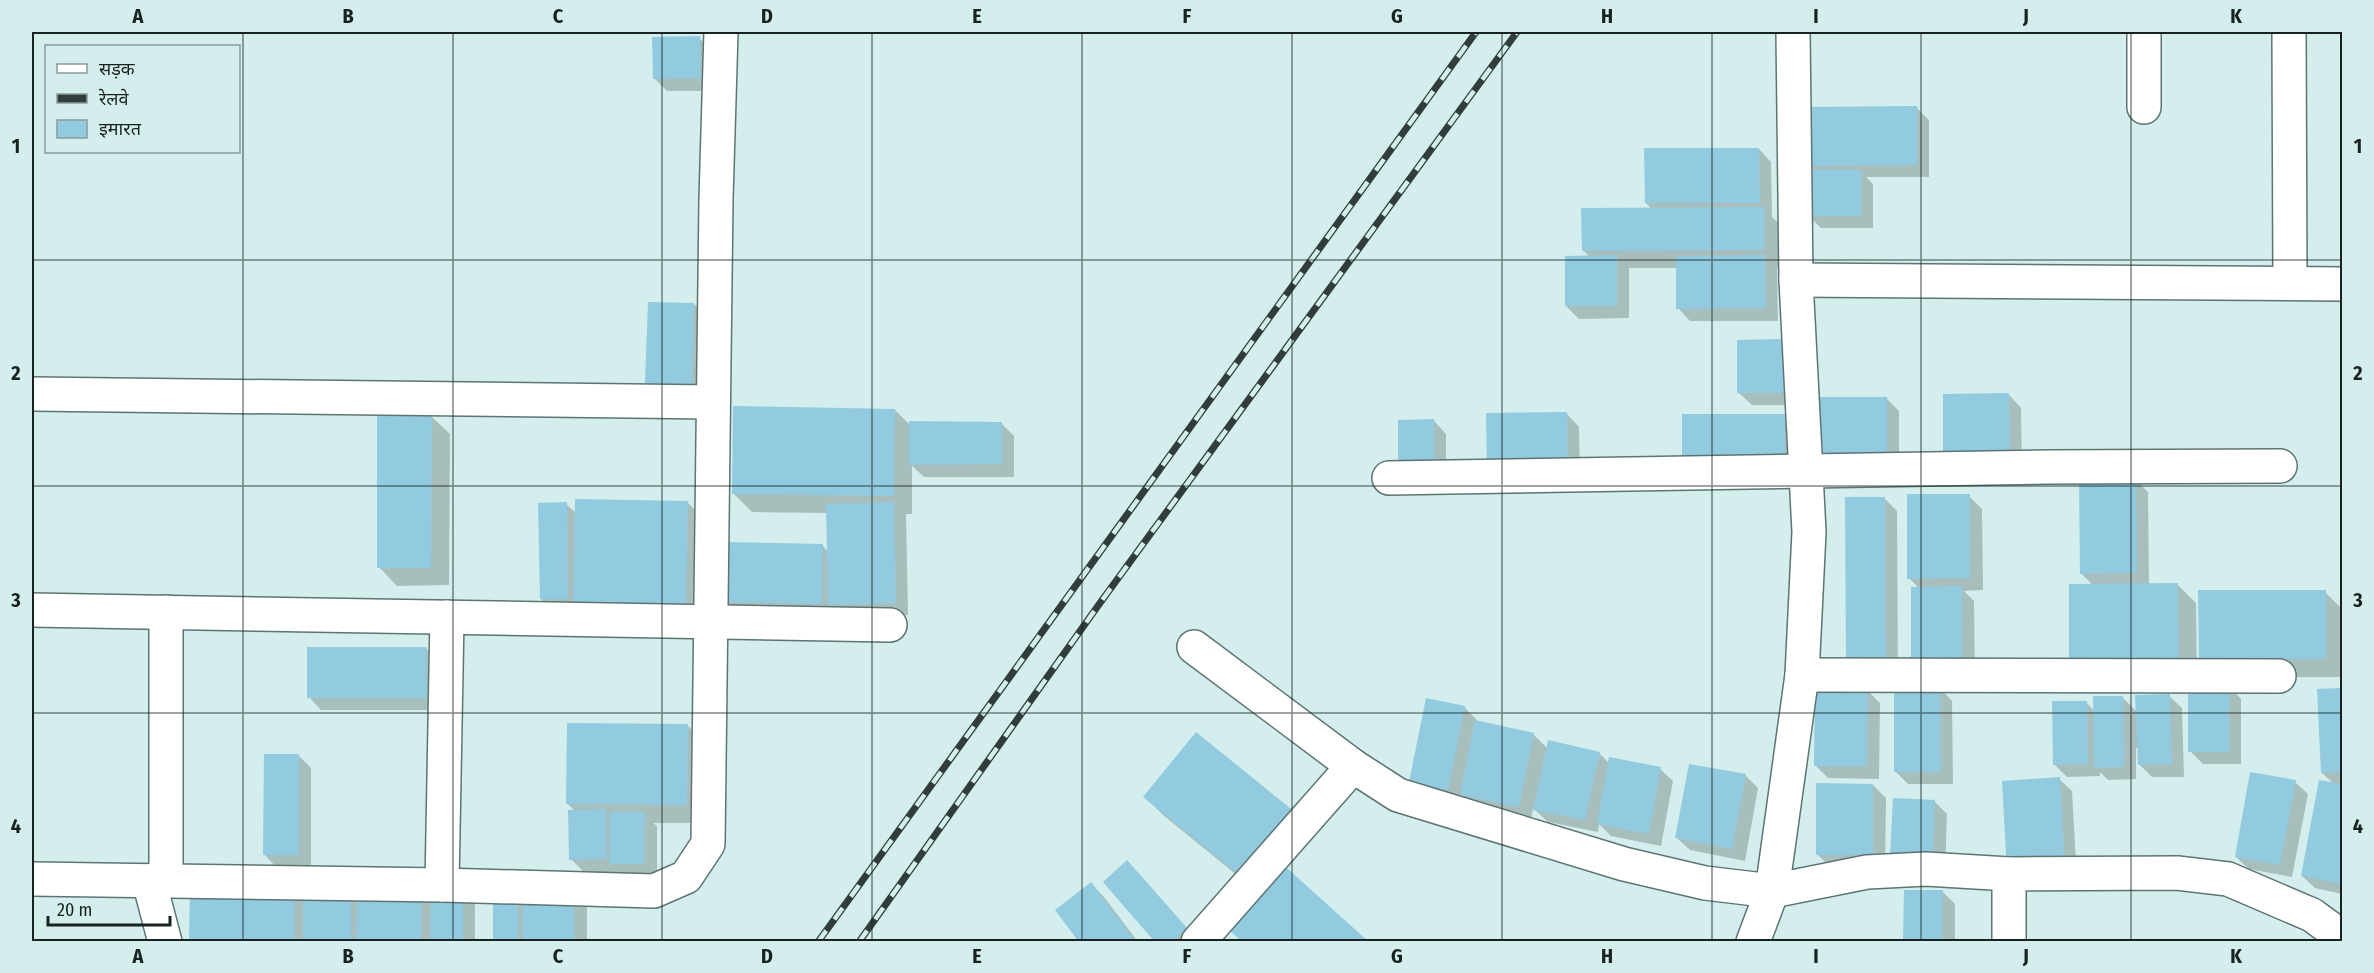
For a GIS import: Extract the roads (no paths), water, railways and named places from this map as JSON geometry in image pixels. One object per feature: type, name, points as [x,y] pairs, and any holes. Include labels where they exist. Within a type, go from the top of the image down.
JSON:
[{"type":"street","points":[[32,879],[442,885],[654,891],[686,878],[708,844],[713,402],[721,32]]},
{"type":"street","points":[[1753,942],[1772,891],[1802,675],[1809,532],[1796,280],[1793,32]]},
{"type":"street","points":[[2144,32],[2145,107]]},
{"type":"street","points":[[2289,32],[2290,282]]},
{"type":"street","points":[[1796,280],[2343,284]]},
{"type":"street","points":[[32,394],[713,402]]},
{"type":"street","points":[[1389,478],[2280,466]]},
{"type":"street","points":[[32,609],[890,625]]},
{"type":"street","points":[[165,942],[158,881],[166,612]]},
{"type":"street","points":[[442,885],[447,617]]},
{"type":"street","points":[[1194,647],[1353,766],[1398,795],[1624,864],[1705,883],[1772,891],[1867,872],[1926,868],[2009,874],[2177,873],[2228,879],[2312,915],[2343,937]]},
{"type":"street","points":[[1802,675],[2279,676]]},
{"type":"street","points":[[1198,942],[1353,766]]},
{"type":"street","points":[[2009,874],[2009,942]]},
{"type":"railway","points":[[818,942],[1476,32]]},
{"type":"railway","points":[[859,942],[1100,603],[1517,32]]}]
